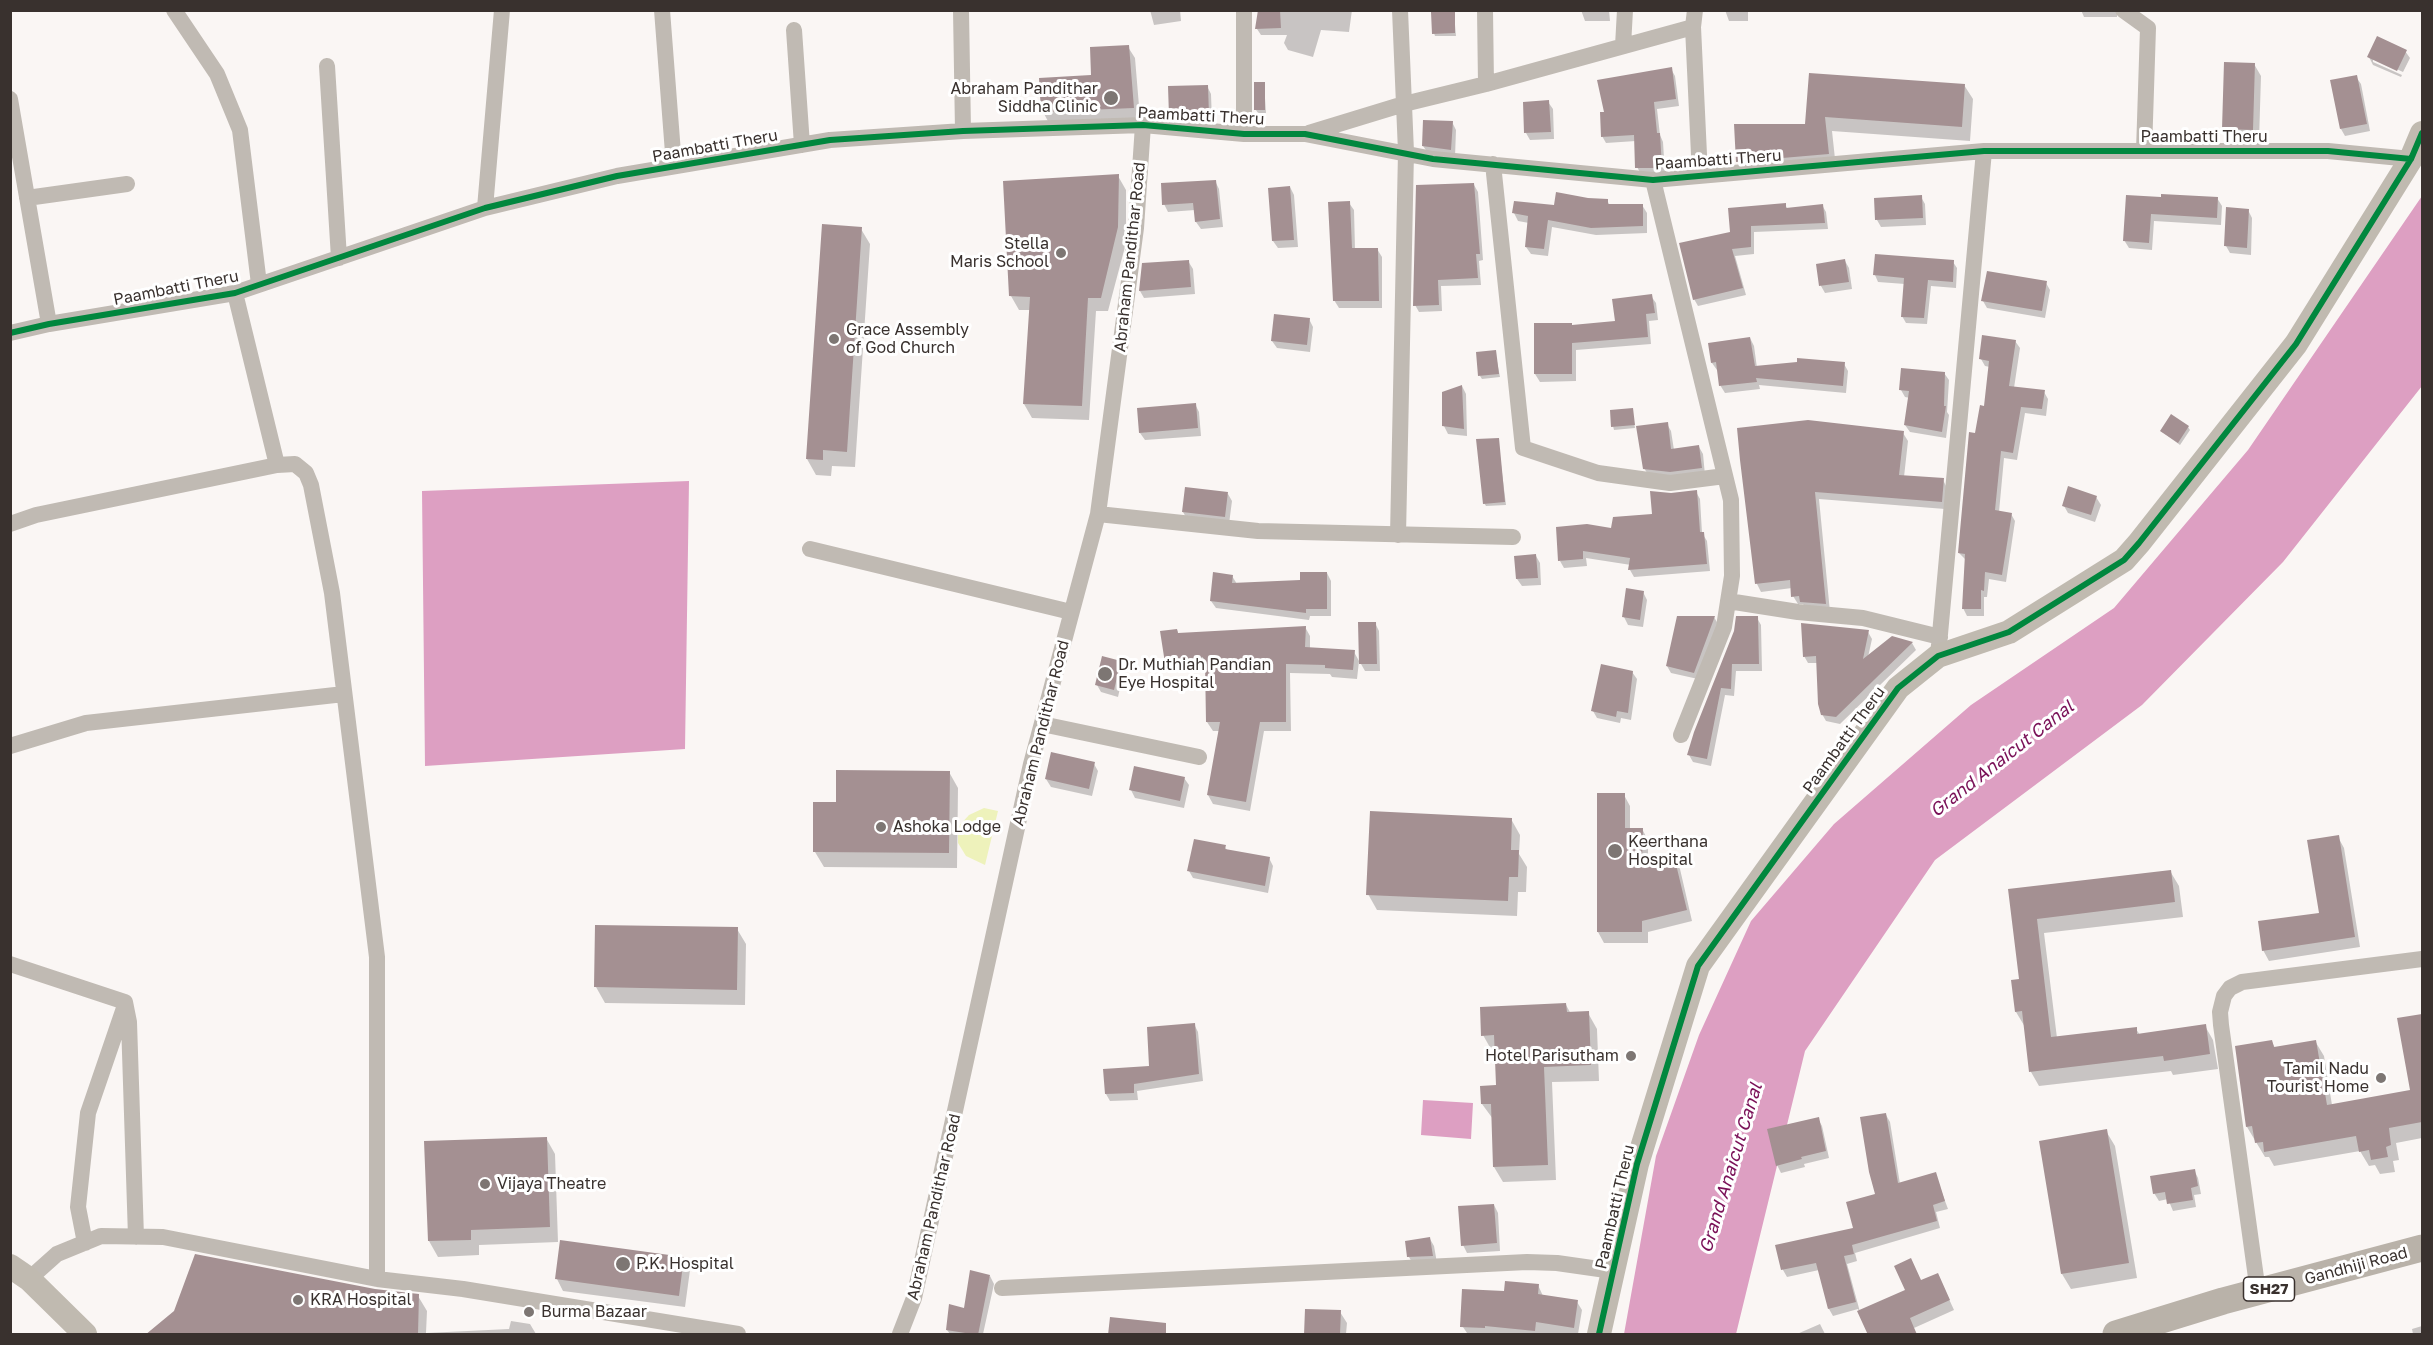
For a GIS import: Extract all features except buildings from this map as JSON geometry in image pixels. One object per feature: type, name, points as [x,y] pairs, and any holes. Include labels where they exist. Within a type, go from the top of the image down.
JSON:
[{"type":"main road","name":"Gandhiji Road","points":[[2116,1335],[2258,1292],[2422,1248]]},
{"type":"street","points":[[174,10],[218,74],[240,130],[259,284]]},
{"type":"street","points":[[485,208],[502,10]]},
{"type":"street","points":[[662,10],[674,166]]},
{"type":"street","points":[[961,10],[963,131]]},
{"type":"street","points":[[1244,10],[1244,134]]},
{"type":"street","points":[[1398,535],[1406,152],[1400,10]]},
{"type":"street","points":[[1485,10],[1486,84]]},
{"type":"street","points":[[1623,46],[1625,10]]},
{"type":"street","points":[[2123,10],[2148,28],[2144,151]]},
{"type":"street","points":[[1305,134],[1404,104],[1623,46],[1694,19],[1700,176]]},
{"type":"street","points":[[794,30],[802,145]]},
{"type":"street","points":[[327,66],[339,258]]},
{"type":"street","points":[[10,99],[49,324]]},
{"type":"street","name":"Paambatti Theru","points":[[10,333],[49,324],[235,293],[485,208],[616,176],[830,140],[963,131],[1143,126],[1244,134],[1305,134],[1433,159],[1653,180],[1984,152],[2328,151],[2411,159]]},
{"type":"street","name":"Abraham Pandithar Road","points":[[900,1335],[914,1298],[1031,764],[1098,514],[1136,228],[1143,126]]},
{"type":"street","name":"Paambatti Theru","points":[[1599,1335],[1637,1164],[1698,966],[1898,688],[1939,647],[2009,632],[2124,560],[2296,344],[2411,159],[2422,133]]},
{"type":"street","points":[[1728,601],[1798,612],[1863,618],[1939,647],[1984,152]]},
{"type":"street","points":[[1493,164],[1523,448],[1598,473],[1618,476],[1670,483],[1725,476]]},
{"type":"street","points":[[1653,180],[1725,476],[1731,511],[1732,576],[1724,627],[1681,735]]},
{"type":"street","points":[[27,198],[128,184]]},
{"type":"street","points":[[235,293],[277,465]]},
{"type":"street","points":[[10,524],[36,515],[277,465],[295,464],[306,473],[311,485],[332,593],[377,957],[377,1278]]},
{"type":"street","points":[[1098,514],[1258,531],[1513,537]]},
{"type":"street","points":[[810,549],[1071,612]]},
{"type":"street","points":[[10,746],[86,723],[344,694]]},
{"type":"street","points":[[1042,724],[1199,757]]},
{"type":"street","points":[[2258,1292],[2221,1025],[2220,1012],[2224,996],[2230,988],[2242,982],[2422,959]]},
{"type":"street","points":[[10,964],[125,1002]]},
{"type":"street","points":[[125,1002],[129,1022],[136,1237]]},
{"type":"street","points":[[85,1243],[78,1207],[88,1113],[125,1002]]},
{"type":"street","points":[[85,1335],[20,1272],[101,1236],[164,1237],[377,1278],[463,1289],[738,1335]]},
{"type":"street","points":[[1002,1288],[1527,1262],[1557,1263],[1613,1271]]},
{"type":"green space","points":[[984,808],[998,811],[985,865],[966,856],[958,843],[958,827],[969,815]]},
{"type":"water","name":"Grand Anaicut Canal","points":[[2422,196],[2422,386],[2283,562],[2142,705],[1935,860],[1805,1051],[1736,1334],[1624,1334],[1656,1156],[1699,1035],[1751,921],[1834,824],[1971,705],[2114,608],[2248,450]]},
{"type":"water","points":[[689,481],[685,749],[425,766],[422,491]]},
{"type":"water","points":[[1423,1100],[1473,1103],[1471,1139],[1421,1135]]},
{"type":"cycle path","points":[[10,333],[49,324],[235,293],[485,208],[617,176],[830,140],[963,131],[1143,125],[1244,134],[1305,134],[1433,159],[1653,180],[1984,151],[2328,151],[2411,159]]},
{"type":"cycle path","points":[[1599,1334],[1637,1164],[1698,966],[1898,688],[1938,656],[2009,632],[2124,560],[2139,543],[2296,344],[2411,159],[2422,133]]},
{"type":"place","name":"Abraham Pandithar Siddha Clinic","points":[[1111,98]]},
{"type":"place","name":"Stella Maris School","points":[[1061,253]]},
{"type":"place","name":"Grace Assembly of God Church","points":[[834,339]]},
{"type":"place","name":"Dr. Muthiah Pandian Eye Hospital","points":[[1105,674]]},
{"type":"place","name":"Ashoka Lodge","points":[[881,827]]},
{"type":"place","name":"Keerthana Hospital","points":[[1615,851]]},
{"type":"place","name":"Hotel Parisutham","points":[[1631,1056]]},
{"type":"place","name":"Tamil Nadu Tourist Home","points":[[2381,1078]]},
{"type":"place","name":"Vijaya Theatre","points":[[485,1184]]},
{"type":"place","name":"P.K. Hospital","points":[[623,1264]]},
{"type":"place","name":"KRA Hospital","points":[[298,1300]]},
{"type":"place","name":"Burma Bazaar","points":[[529,1312]]}]
